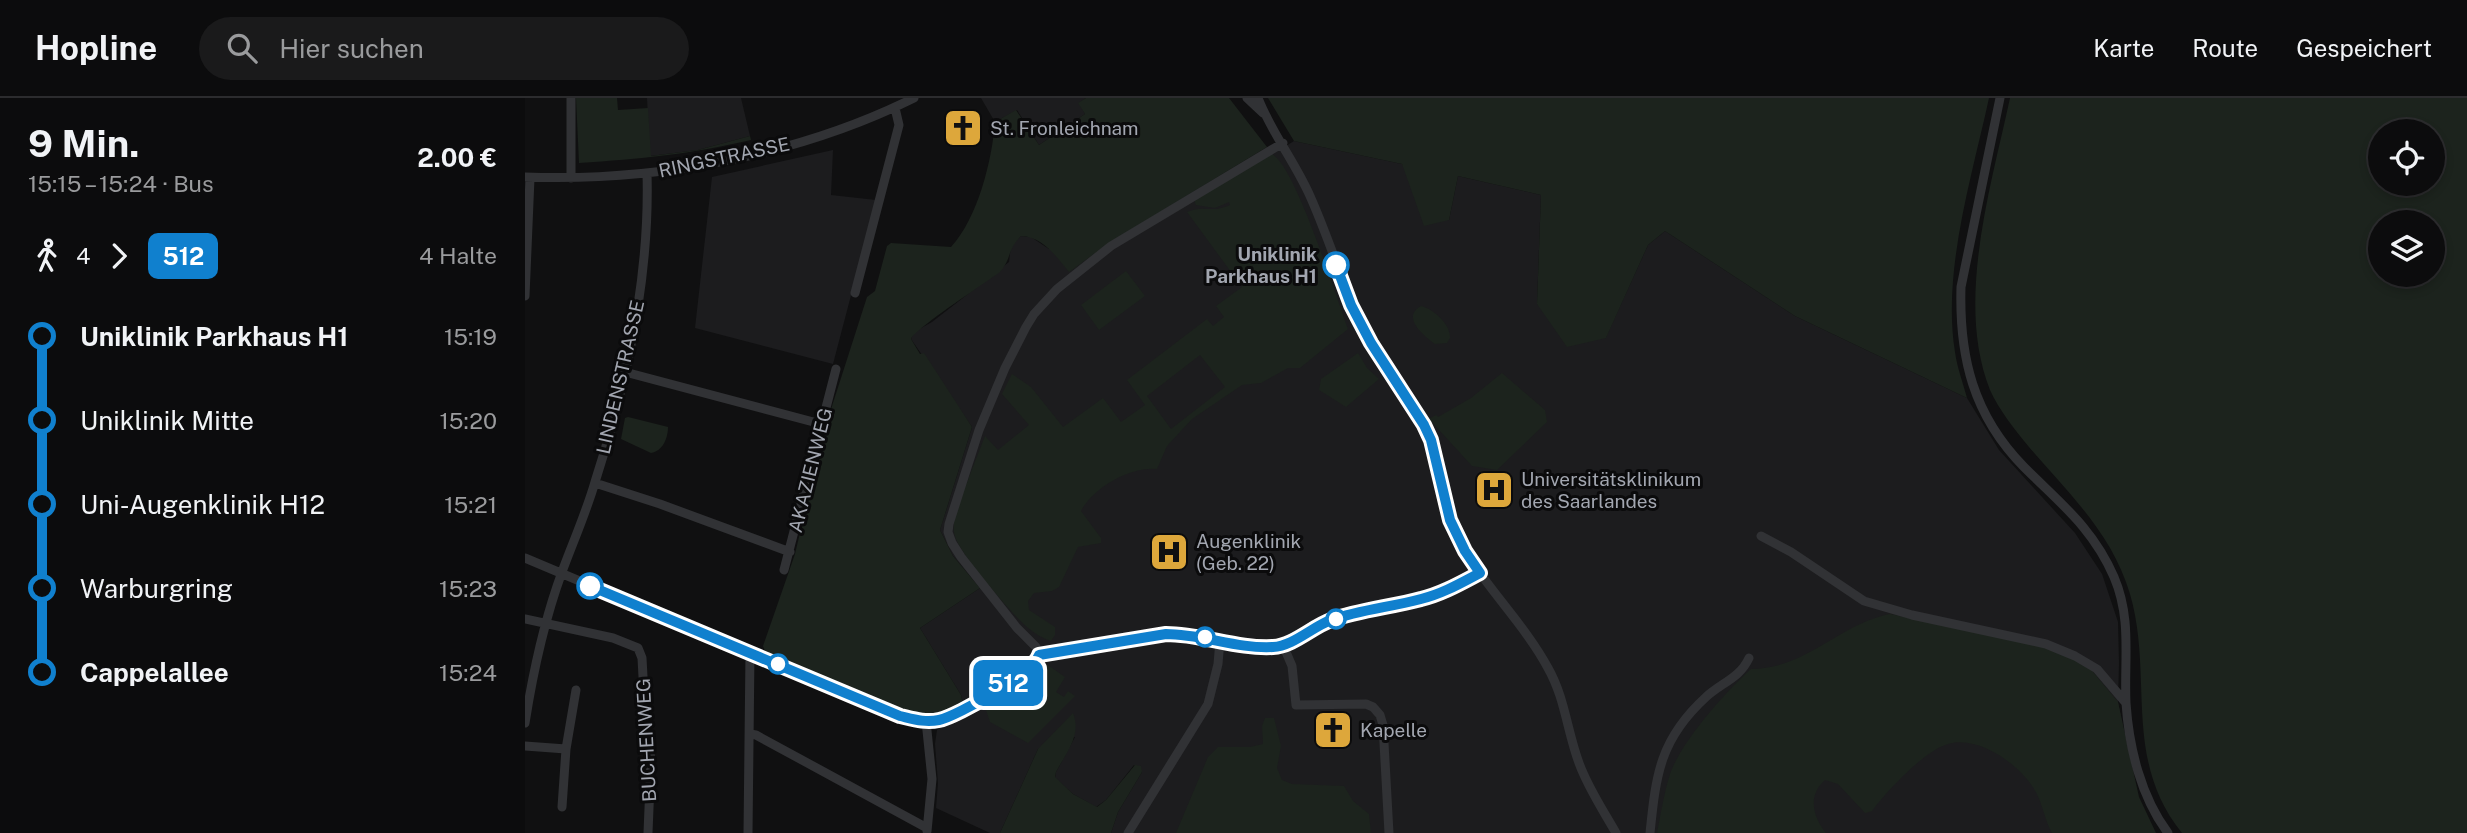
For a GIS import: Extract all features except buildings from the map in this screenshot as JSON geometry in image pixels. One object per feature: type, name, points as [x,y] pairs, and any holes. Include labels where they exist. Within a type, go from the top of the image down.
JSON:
[{"type":"street","points":[[571,98],[571,178]]},
{"type":"street","name":"RINGSTRASSE","points":[[528,178],[647,173],[711,164],[757,154],[839,129],[914,98]]},
{"type":"street","points":[[1247,98],[1265,114]]},
{"type":"street","points":[[1258,98],[1311,198],[1351,305],[1378,354],[1416,410],[1431,440],[1450,520],[1465,551],[1528,633],[1549,668],[1564,704],[1578,762],[1616,833]]},
{"type":"street","points":[[2000,98],[1961,287],[1963,352],[1971,381],[1991,426],[2023,466],[2087,529],[2108,563],[2120,594],[2126,623],[2126,703],[2135,760],[2143,786],[2168,833]]},
{"type":"street","points":[[855,293],[898,125],[895,108]]},
{"type":"street","points":[[1039,655],[1034,644],[1017,628],[961,557],[948,532],[952,511],[979,430],[1008,362],[1034,314],[1079,270],[1111,246],[1283,143]]},
{"type":"street","name":"LINDENSTRASSE","points":[[525,723],[546,623],[595,483],[625,372],[645,242],[647,173]]},
{"type":"street","points":[[525,296],[528,178]]},
{"type":"street","name":"AKAZIENWEG","points":[[784,570],[836,369]]},
{"type":"street","points":[[625,372],[821,424]]},
{"type":"street","points":[[595,483],[790,552]]},
{"type":"street","points":[[1761,536],[1791,552],[1850,594],[1870,604],[2046,644],[2075,656],[2097,669],[2126,703]]},
{"type":"street","points":[[525,558],[900,716],[926,721],[946,718],[969,707],[1032,667],[1039,655]]},
{"type":"street","points":[[1039,655],[1166,634],[1185,634],[1264,646],[1283,645],[1328,621],[1423,599],[1448,590],[1480,573]]},
{"type":"street","points":[[525,619],[546,623]]},
{"type":"street","name":"BUCHENWEG","points":[[546,623],[613,638],[638,648],[642,658],[646,733],[651,759],[648,833]]},
{"type":"street","points":[[1128,833],[1208,704],[1218,664],[1220,640]]},
{"type":"street","points":[[1283,645],[1293,666],[1296,705],[1366,704],[1380,715],[1385,747],[1389,833]]},
{"type":"street","points":[[748,833],[750,652]]},
{"type":"street","points":[[1650,833],[1655,786],[1664,753],[1671,739],[1683,721],[1707,696],[1744,670],[1749,658]]},
{"type":"street","points":[[562,807],[566,749],[576,690]]},
{"type":"street","points":[[750,734],[927,831],[932,779],[926,721]]},
{"type":"street","points":[[525,746],[566,749]]},
{"type":"shaded area","points":[[576,98],[617,98],[618,110],[648,108],[651,156],[698,150],[750,136],[751,140],[707,149],[665,155],[579,163]]},
{"type":"shaded area","points":[[647,98],[741,98],[750,136],[698,150],[650,156]]},
{"type":"shaded area","points":[[981,98],[1086,98],[1079,103],[1085,114],[1039,145],[1017,110],[995,122]]},
{"type":"shaded area","points":[[1086,98],[1229,98],[1267,147],[1109,243],[1069,272],[1042,244],[1021,236],[1000,272],[937,316],[911,339],[920,354],[924,353],[972,427],[940,530],[953,556],[980,588],[920,628],[961,695],[963,704],[934,713],[904,709],[765,651],[763,646],[795,554],[824,431],[867,297],[875,291],[887,246],[891,243],[951,247],[969,221],[982,188],[995,122],[1016,110],[1039,145],[1085,114],[1078,103]]},
{"type":"shaded area","points":[[1268,98],[1989,98],[1967,192],[1952,289],[1955,352],[1967,398],[1795,316],[1665,231],[1648,245],[1606,338],[1567,347],[1537,304],[1541,195],[1458,176],[1449,220],[1424,226],[1402,164],[1294,141]]},
{"type":"shaded area","points":[[2010,98],[2467,98],[2467,833],[2182,833],[2164,805],[2152,776],[2143,717],[2137,625],[2122,572],[2088,515],[2013,427],[1990,390],[1980,356],[1976,320],[1976,282],[1986,206]]},
{"type":"shaded area","name":"Universitätsklinikum des Saarlandes","points":[[1294,141],[1402,164],[1449,220],[1458,176],[1541,195],[1537,304],[1606,337],[1648,245],[1665,231],[1795,316],[1967,398],[1999,450],[2075,533],[2102,574],[2118,622],[2118,702],[2133,778],[2079,833],[1111,833],[1118,812],[1142,772],[1134,765],[1106,800],[1096,807],[1073,794],[1055,778],[1075,737],[1038,749],[1000,833],[990,833],[936,808],[937,730],[945,724],[942,713],[963,704],[961,695],[920,628],[980,588],[953,556],[940,530],[972,427],[911,339],[914,332],[932,322],[1009,262],[1011,245],[1021,236],[1031,237],[1049,249],[1109,243],[1267,147],[1273,154]]},
{"type":"shaded area","points":[[833,150],[831,195],[876,200],[833,364],[695,328],[712,177]]},
{"type":"shaded area","points":[[1272,154],[1282,164],[1303,207],[1348,329],[1300,368],[1288,368],[1261,383],[1242,385],[1192,419],[1167,446],[1157,469],[1136,471],[1114,480],[1087,502],[1081,511],[1101,538],[1101,543],[1078,547],[1059,587],[1052,591],[1034,593],[1028,601],[1029,610],[1055,627],[1055,635],[1051,641],[1035,633],[1020,620],[966,556],[954,533],[957,508],[985,436],[998,450],[1029,425],[1002,394],[1012,374],[1031,387],[1063,427],[1103,398],[1121,422],[1145,405],[1127,380],[1207,319],[1213,326],[1224,317],[1216,306],[1242,287],[1187,212],[1217,209],[1230,205],[1229,202],[1215,208],[1196,205],[1194,200]],"holes":[[[1200,355],[1225,387],[1171,429],[1147,396]]]},
{"type":"shaded area","points":[[1126,271],[1145,296],[1099,330],[1081,305]]},
{"type":"shaded area","points":[[1421,306],[1431,310],[1445,323],[1450,333],[1447,343],[1435,344],[1416,326],[1413,315]]},
{"type":"shaded area","points":[[1358,353],[1367,368],[1379,379],[1346,407],[1319,390],[1321,379]]},
{"type":"shaded area","points":[[1502,373],[1545,410],[1547,422],[1497,470],[1472,466],[1429,419],[1436,415],[1438,417],[1471,398]]},
{"type":"shaded area","points":[[625,418],[668,427],[662,447],[651,453],[621,439]]},
{"type":"shaded area","points":[[1890,614],[2046,647],[2088,666],[2118,702],[2139,797],[2156,833],[2052,833],[2037,794],[2018,770],[1997,754],[1960,742],[1948,744],[1928,754],[1896,783],[1872,811],[1865,813],[1838,784],[1825,780],[1816,793],[1814,806],[1826,833],[1657,833],[1670,774],[1684,747],[1717,703],[1751,669],[1789,662],[1855,627]]},
{"type":"shaded area","points":[[1042,661],[1065,677],[1056,692],[1064,697],[1068,691],[1075,696],[1028,743],[990,722],[986,710]]},
{"type":"shaded area","points":[[1073,713],[1076,729],[1055,777],[1073,794],[1097,807],[1135,765],[1141,766],[1142,772],[1118,812],[1111,833],[1000,833],[1038,749]]},
{"type":"shaded area","points":[[1265,718],[1274,718],[1281,746],[1277,768],[1282,780],[1292,784],[1344,786],[1353,801],[1369,814],[1371,833],[1176,833],[1208,757],[1218,747],[1250,747],[1263,744],[1262,726]]},
{"type":"bus line","name":"512","points":[[590,586],[900,716],[926,721],[956,715],[1032,667],[1039,655],[1166,634],[1204,636],[1272,647],[1283,645],[1337,618],[1423,599],[1448,590],[1480,573],[1453,528],[1431,440],[1424,425],[1371,343],[1351,305],[1336,265]]},
{"type":"place","name":"St. Fronleichnam","points":[[963,128]]},
{"type":"place","name":"Uniklinik Parkhaus H1","points":[[1336,265]]},
{"type":"place","name":"Universitätsklinikum des Saarlandes","points":[[1494,490]]},
{"type":"place","name":"Augenklinik (Geb. 22)","points":[[1169,552]]},
{"type":"place","name":"Kapelle","points":[[1333,730]]}]
